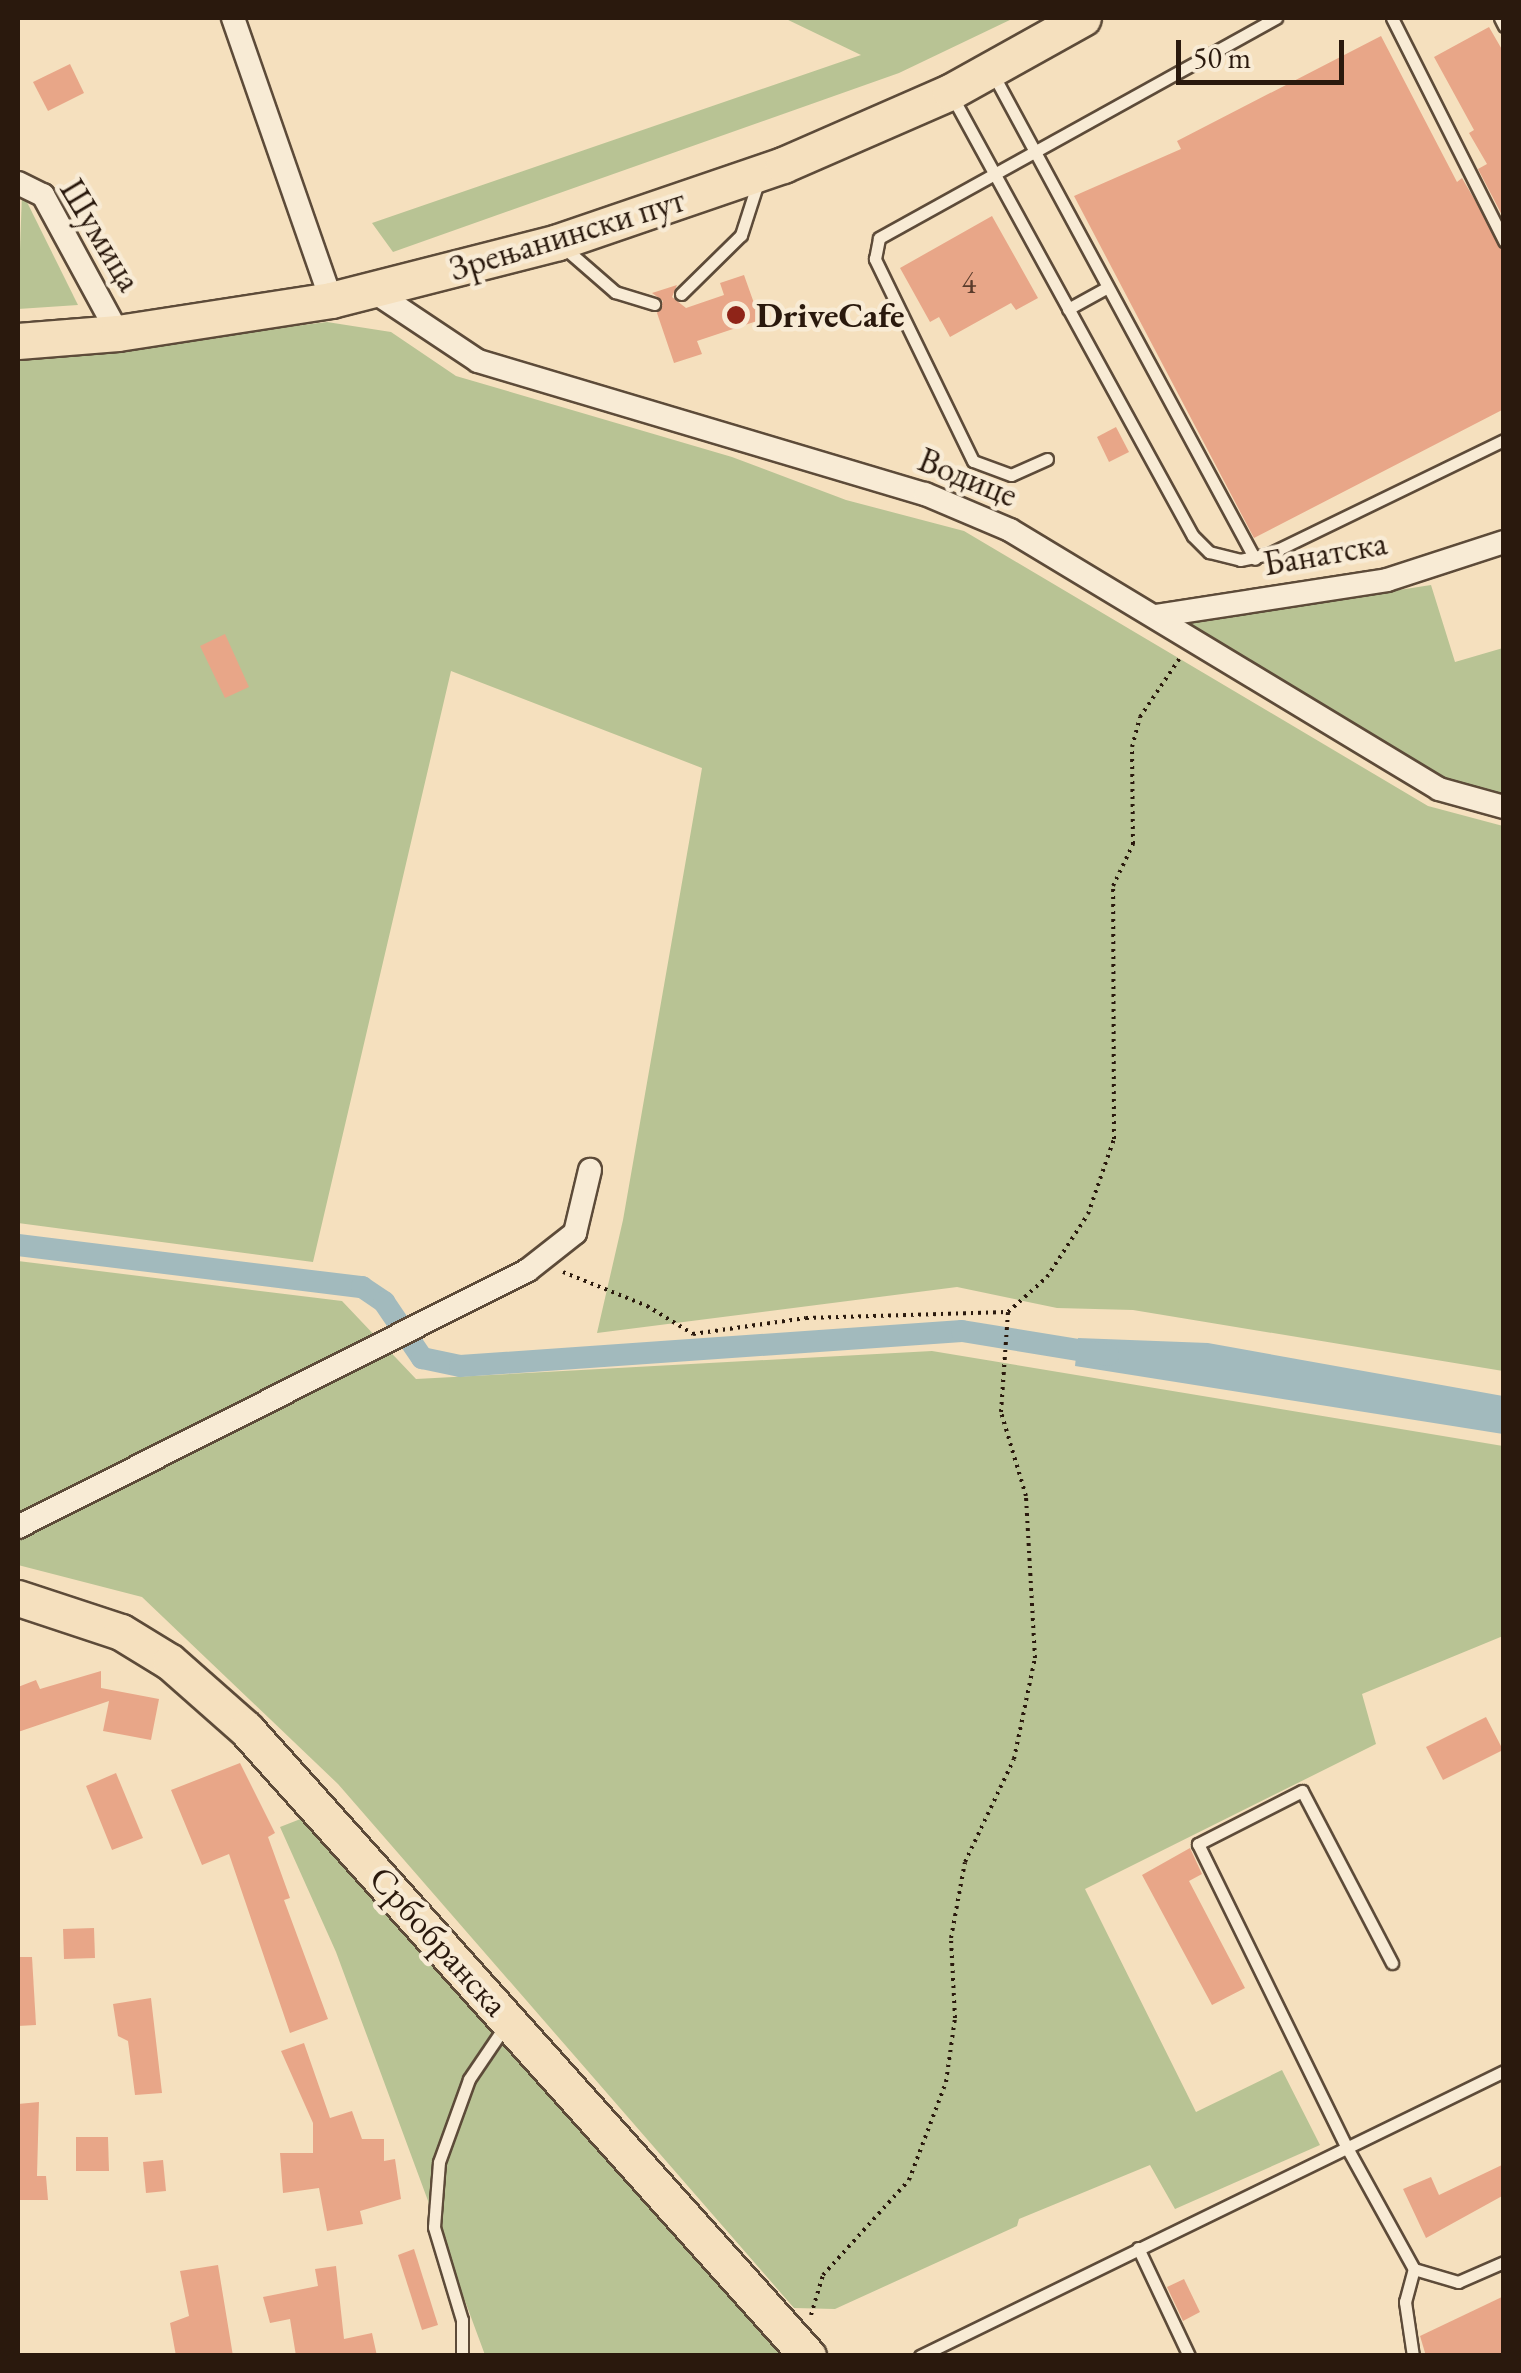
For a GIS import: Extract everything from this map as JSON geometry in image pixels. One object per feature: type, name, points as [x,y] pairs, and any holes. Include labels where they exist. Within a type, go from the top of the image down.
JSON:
[{"type":"main road","name":"Зрењанински пут","points":[[18,341],[118,333],[331,300],[558,242],[757,175],[950,92],[1083,18]]},
{"type":"main road","name":"Србобранска","points":[[18,1598],[121,1632],[170,1662],[246,1729],[804,2352]]},
{"type":"street","points":[[233,18],[331,300]]},
{"type":"street","name":"Шумица","points":[[18,183],[44,195],[118,333]]},
{"type":"street","name":"Водице","points":[[374,291],[478,361],[924,494],[1010,530],[1439,789],[1504,808]]},
{"type":"street","name":"Банатска","points":[[1154,616],[1387,580],[1504,542]]},
{"type":"street","points":[[18,1527],[528,1270],[575,1233],[590,1170]]},
{"type":"lane","points":[[1047,459],[1011,475],[973,461],[875,259],[883,232],[1276,18]]},
{"type":"lane","points":[[1392,18],[1504,240]]},
{"type":"lane","points":[[1500,18],[1504,26]]},
{"type":"lane","points":[[990,70],[1255,559]]},
{"type":"lane","points":[[950,92],[1200,545],[1229,560],[1255,559],[1504,440]]},
{"type":"lane","points":[[681,294],[741,235],[757,175]]},
{"type":"lane","points":[[558,242],[615,292],[654,304]]},
{"type":"lane","points":[[1068,309],[1106,288]]},
{"type":"lane","points":[[1392,1963],[1302,1791],[1198,1844],[1346,2146],[1414,2268],[1458,2282],[1504,2262]]},
{"type":"lane","points":[[462,2356],[462,2320],[434,2227],[439,2162],[470,2080],[509,2020]]},
{"type":"lane","points":[[920,2356],[1504,2070]]},
{"type":"lane","points":[[1138,2248],[1190,2356]]},
{"type":"lane","points":[[1412,2356],[1404,2302],[1414,2268]]},
{"type":"path","points":[[528,1270],[575,1272],[692,1334],[806,1318],[1008,1312],[1047,1277],[1088,1214],[1114,1140],[1113,886],[1134,844],[1132,747],[1140,717],[1194,640]]},
{"type":"path","points":[[804,2352],[822,2275],[910,2180],[935,2123],[955,2018],[951,1938],[966,1862],[1014,1760],[1035,1658],[1026,1496],[1001,1412],[1008,1312]]},
{"type":"green space","points":[[784,18],[1014,18],[899,73],[393,252],[372,223],[861,55]]},
{"type":"green space","points":[[22,192],[78,305],[18,309]]},
{"type":"green space","points":[[327,322],[391,332],[456,376],[732,457],[846,500],[964,531],[1428,806],[1503,826],[1503,1371],[1133,1310],[1057,1308],[957,1287],[597,1333],[623,1220],[702,768],[451,671],[313,1262],[18,1223],[18,361]]},
{"type":"green space","points":[[1431,585],[1455,662],[1503,648],[1503,800],[1444,782],[1187,623]]},
{"type":"green space","points":[[18,1261],[342,1301],[416,1379],[932,1351],[1503,1446],[1503,1636],[1362,1694],[1376,1744],[1085,1889],[1196,2112],[1282,2070],[1320,2145],[1175,2209],[1150,2165],[1019,2219],[1017,2226],[835,2309],[794,2308],[338,1784],[142,1597],[18,1565]]},
{"type":"green space","points":[[303,1818],[787,2355],[485,2355],[336,1952],[280,1827]]},
{"type":"water","points":[[1078,1338],[1208,1343],[1503,1396],[1503,1434],[1075,1366]]},
{"type":"building","points":[[1489,27],[1504,53],[1504,219],[1478,169],[1487,164],[1469,133],[1474,130],[1434,57]]},
{"type":"building","points":[[1381,36],[1457,182],[1462,178],[1504,250],[1504,409],[1254,538],[1074,196],[1181,149],[1177,141]]},
{"type":"building","points":[[70,64],[84,93],[48,111],[33,82]]},
{"type":"building","points":[[992,216],[1038,298],[1016,310],[1011,303],[950,337],[939,317],[930,322],[900,268]]},
{"type":"building","points":[[744,275],[760,320],[697,341],[702,354],[674,363],[657,313],[663,301],[652,293],[677,285],[672,297],[686,308],[724,295],[720,283]]},
{"type":"building","points":[[1116,427],[1129,452],[1109,462],[1097,437]]},
{"type":"building","points":[[225,634],[249,687],[225,698],[200,646]]},
{"type":"building","points":[[101,1671],[101,1688],[159,1699],[151,1740],[103,1731],[109,1701],[18,1732],[18,1687],[36,1680],[40,1689]]},
{"type":"building","points":[[1486,1717],[1503,1750],[1443,1780],[1426,1747]]},
{"type":"building","points":[[240,1763],[275,1833],[268,1837],[290,1898],[284,1900],[328,2019],[290,2033],[229,1854],[202,1865],[171,1790]]},
{"type":"building","points":[[116,1773],[143,1838],[112,1850],[86,1786]]},
{"type":"building","points":[[1190,1848],[1202,1874],[1189,1881],[1245,1988],[1212,2005],[1142,1875]]},
{"type":"building","points":[[94,1928],[95,1958],[64,1959],[63,1929]]},
{"type":"building","points":[[18,1957],[32,1957],[36,2025],[18,2026]]},
{"type":"building","points":[[151,1998],[162,2093],[135,2095],[128,2041],[118,2036],[113,2004]]},
{"type":"building","points":[[304,2043],[330,2118],[352,2111],[362,2139],[384,2139],[384,2161],[395,2159],[401,2199],[360,2211],[363,2224],[327,2231],[319,2188],[283,2193],[280,2153],[313,2153],[313,2123],[281,2051]]},
{"type":"building","points":[[39,2102],[37,2176],[46,2176],[48,2200],[18,2200],[18,2104]]},
{"type":"building","points":[[76,2137],[108,2137],[109,2171],[76,2171]]},
{"type":"building","points":[[163,2160],[166,2191],[146,2193],[143,2162]]},
{"type":"building","points":[[1504,2164],[1504,2195],[1426,2238],[1403,2189],[1431,2177],[1439,2195]]},
{"type":"building","points":[[414,2249],[438,2325],[422,2330],[398,2255]]},
{"type":"building","points":[[218,2265],[233,2356],[176,2356],[170,2323],[189,2316],[180,2271]]},
{"type":"building","points":[[336,2266],[344,2339],[372,2333],[377,2356],[296,2356],[290,2319],[270,2323],[263,2297],[318,2286],[315,2269]]},
{"type":"building","points":[[1184,2279],[1200,2312],[1183,2321],[1167,2287]]},
{"type":"building","points":[[1504,2296],[1504,2356],[1426,2356],[1420,2336]]},
{"type":"waterway","points":[[18,1245],[362,1287],[384,1302],[422,1358],[460,1366],[962,1331],[1108,1355]]},
{"type":"place","name":"DriveCafe","points":[[736,315]]}]
